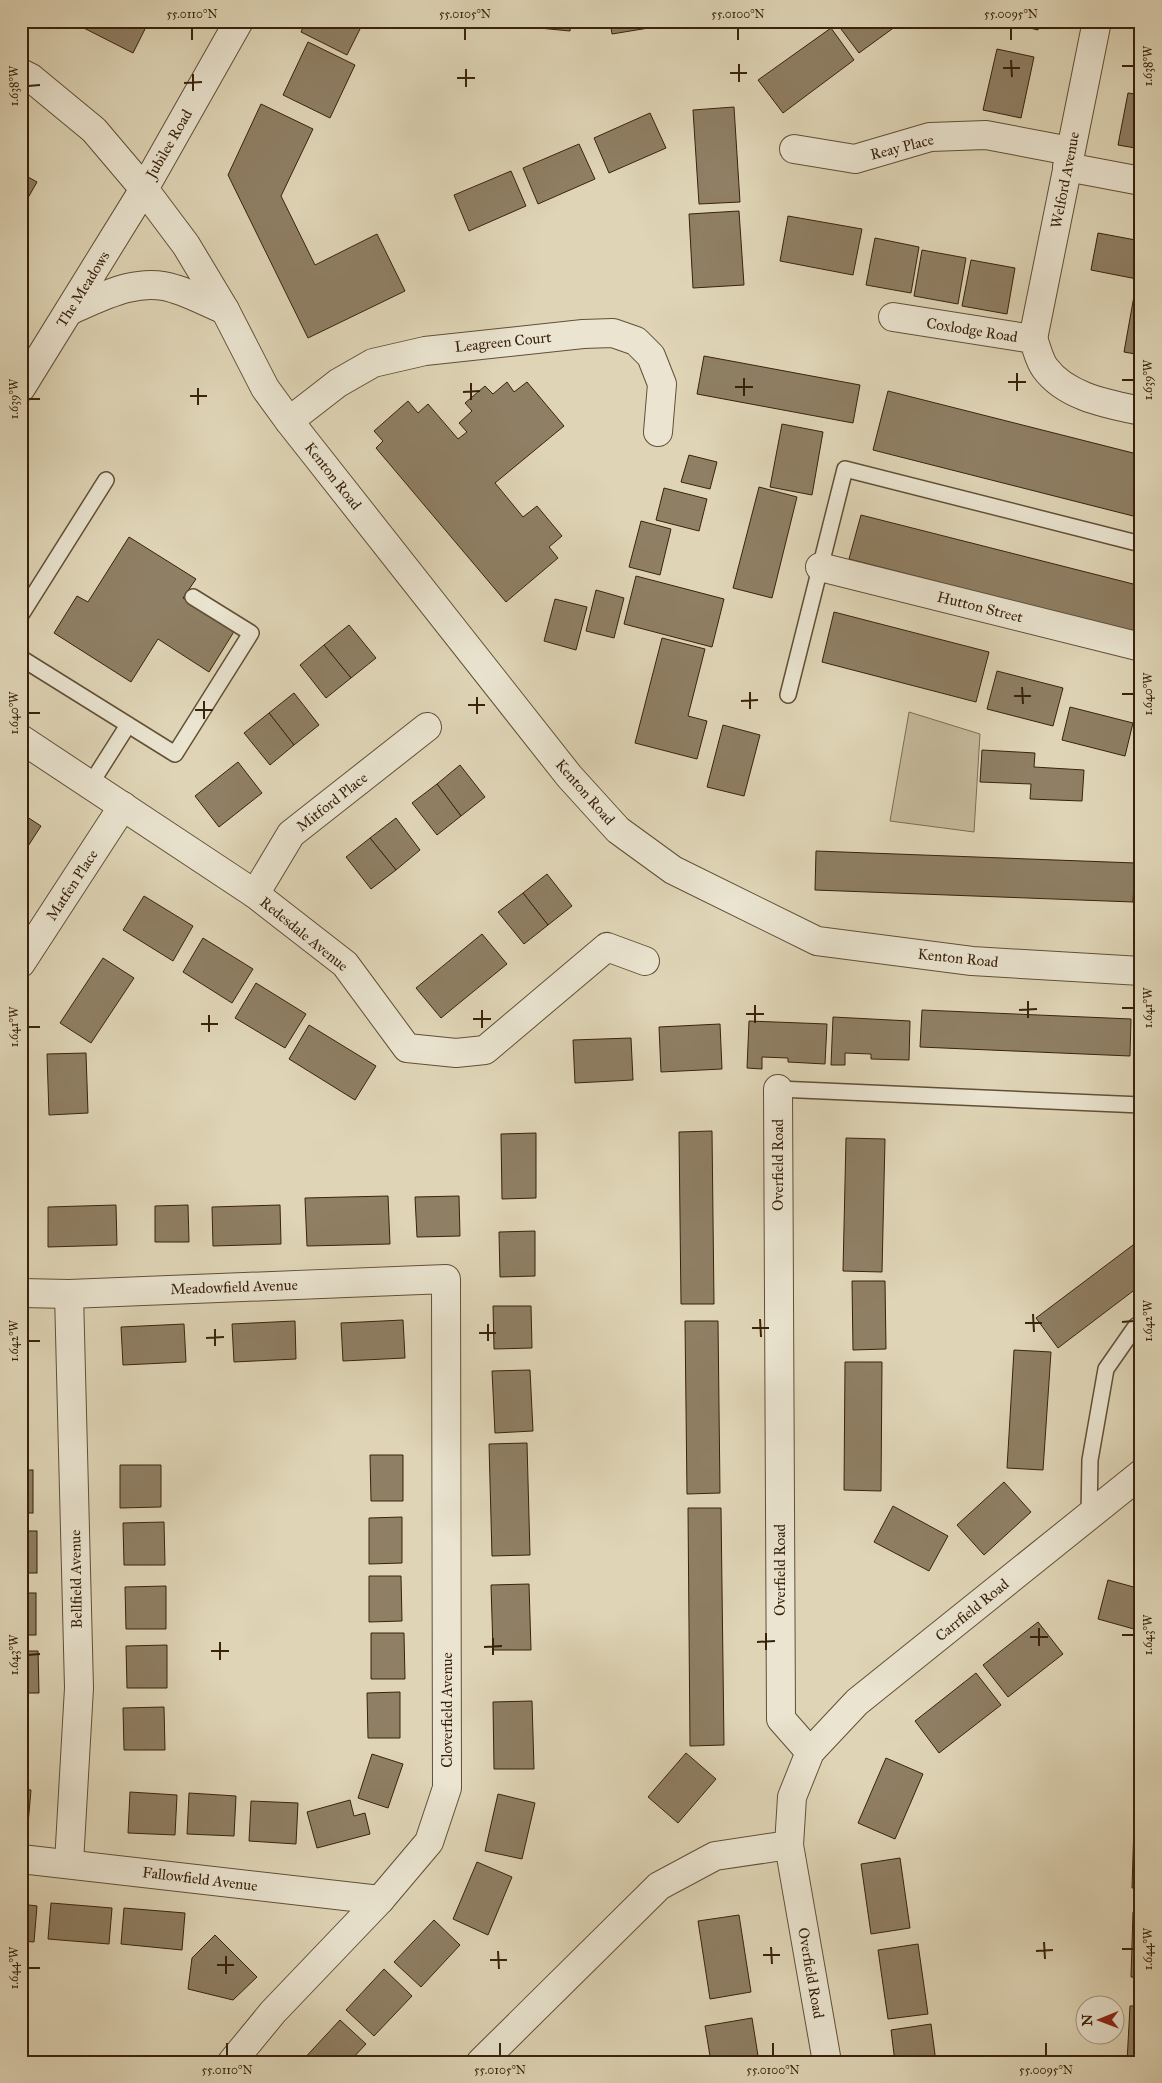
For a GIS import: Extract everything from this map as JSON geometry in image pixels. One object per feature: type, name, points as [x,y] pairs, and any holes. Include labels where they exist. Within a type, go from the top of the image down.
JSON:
[{"type":"street","name":"Jubilee Road","points":[[144,189],[239,21]]},
{"type":"street","name":"Welford Avenue","points":[[1033,339],[1097,21]]},
{"type":"street","name":"Kenton Road","points":[[21,73],[31,78],[94,130],[144,189],[186,245],[225,310],[265,388],[289,421],[569,776],[618,830],[673,870],[817,941],[972,961],[1141,971]]},
{"type":"street","name":"Reay Place","points":[[794,149],[855,159],[930,137],[986,135],[1141,181]]},
{"type":"street","name":"The Meadows","points":[[21,388],[144,189]]},
{"type":"street","points":[[69,311],[118,290],[151,285],[175,288],[225,310]]},
{"type":"street","name":"Coxlodge Road","points":[[893,317],[1033,339],[1045,368],[1059,382],[1077,393],[1141,411]]},
{"type":"street","name":"Leagreen Court","points":[[289,421],[338,383],[373,363],[425,351],[583,334],[613,333],[636,341],[651,356],[662,384],[658,432]]},
{"type":"street","name":"Hutton Street","points":[[820,567],[1141,647]]},
{"type":"street","name":"Mitford Place","points":[[254,894],[291,834],[427,726]]},
{"type":"street","name":"Redesdale Avenue","points":[[21,739],[254,894],[345,964],[407,1048],[456,1053],[485,1050],[607,946],[645,961]]},
{"type":"street","name":"Matfen Place","points":[[21,963],[123,806]]},
{"type":"street","name":"Overfield Road","points":[[778,1089],[780,1719],[810,1752],[792,1797],[789,1845],[827,2062]]},
{"type":"street","name":"Meadowfield Avenue","points":[[21,1293],[69,1294],[446,1279]]},
{"type":"street","name":"Cloverfield Avenue","points":[[232,2062],[273,2012],[380,1900],[429,1842],[447,1788],[446,1279]]},
{"type":"street","name":"Bellfield Avenue","points":[[69,1294],[79,1688],[69,1863]]},
{"type":"street","name":"Carrfield Road","points":[[810,1752],[857,1702],[1141,1474]]},
{"type":"street","points":[[481,2062],[659,1886],[715,1856],[789,1845]]},
{"type":"street","name":"Fallowfield Avenue","points":[[21,1858],[380,1900]]},
{"type":"lane","points":[[788,695],[845,468],[1141,544]]},
{"type":"lane","points":[[21,615],[106,480]]},
{"type":"lane","points":[[21,658],[175,754],[251,633],[193,597]]},
{"type":"lane","points":[[90,784],[128,724]]},
{"type":"lane","points":[[778,1089],[1141,1105]]},
{"type":"lane","points":[[1089,1515],[1090,1460],[1106,1369],[1136,1326],[1141,1323]]},
{"type":"shaded area","points":[[909,712],[980,734],[974,832],[890,821]]},
{"type":"building","points":[[70,21],[149,21],[133,53]]},
{"type":"building","points":[[306,21],[364,21],[347,55],[301,32]]},
{"type":"building","points":[[508,21],[571,21],[570,31],[508,25]]},
{"type":"building","points":[[610,21],[673,21],[673,24],[612,34]]},
{"type":"building","points":[[835,21],[903,21],[859,53]]},
{"type":"building","points":[[1001,21],[1040,21],[1038,30]]},
{"type":"building","points":[[831,28],[854,60],[783,113],[758,80]]},
{"type":"building","points":[[308,42],[355,65],[330,118],[283,95]]},
{"type":"building","points":[[997,49],[1034,57],[1021,118],[983,110]]},
{"type":"building","points":[[1128,93],[1141,95],[1141,149],[1118,145]]},
{"type":"building","points":[[261,104],[313,129],[281,196],[315,265],[377,234],[405,291],[308,338],[228,175]]},
{"type":"building","points":[[734,107],[740,202],[699,204],[693,110]]},
{"type":"building","points":[[650,113],[666,148],[609,173],[594,138]]},
{"type":"building","points":[[579,144],[595,179],[538,204],[523,168]]},
{"type":"building","points":[[511,171],[526,206],[469,231],[454,195]]},
{"type":"building","points":[[21,173],[37,182],[21,210]]},
{"type":"building","points":[[739,211],[744,285],[693,288],[689,214]]},
{"type":"building","points":[[788,216],[862,229],[853,275],[780,261]]},
{"type":"building","points":[[1098,233],[1141,241],[1141,355],[1124,352],[1137,279],[1091,270]]},
{"type":"building","points":[[875,238],[919,247],[911,293],[866,285]]},
{"type":"building","points":[[922,250],[966,258],[958,304],[914,296]]},
{"type":"building","points":[[971,260],[1015,268],[1007,314],[962,306]]},
{"type":"building","points":[[704,356],[860,385],[853,423],[697,394]]},
{"type":"building","points":[[507,382],[514,392],[527,382],[564,426],[495,483],[523,517],[537,506],[562,536],[549,547],[558,558],[506,602],[376,448],[383,441],[374,431],[408,401],[418,413],[428,404],[458,439],[467,432],[459,423],[472,411],[465,403],[485,386],[493,394]]},
{"type":"building","points":[[888,391],[1141,455],[1141,518],[873,450]]},
{"type":"building","points":[[782,424],[823,432],[812,495],[770,487]]},
{"type":"building","points":[[689,455],[717,462],[710,489],[681,482]]},
{"type":"building","points":[[759,487],[797,497],[772,598],[733,588]]},
{"type":"building","points":[[664,488],[707,499],[699,531],[656,520]]},
{"type":"building","points":[[861,515],[1141,586],[1141,634],[849,559]]},
{"type":"building","points":[[641,521],[671,529],[660,575],[629,567]]},
{"type":"building","points":[[129,537],[196,579],[183,598],[235,630],[209,672],[158,639],[131,682],[54,633],[77,596],[88,602]]},
{"type":"building","points":[[636,576],[724,599],[712,647],[624,624]]},
{"type":"building","points":[[596,590],[624,598],[614,638],[586,631]]},
{"type":"building","points":[[555,599],[587,607],[576,650],[544,641]]},
{"type":"building","points":[[834,612],[989,652],[976,702],[822,662]]},
{"type":"building","points":[[349,625],[376,658],[351,678],[324,645]]},
{"type":"building","points":[[662,638],[705,649],[688,716],[707,721],[697,759],[635,743]]},
{"type":"building","points":[[324,645],[351,678],[326,698],[300,665]]},
{"type":"building","points":[[997,671],[1063,688],[1053,726],[987,709]]},
{"type":"building","points":[[294,693],[319,725],[294,745],[269,713]]},
{"type":"building","points":[[1070,707],[1133,723],[1125,756],[1062,740]]},
{"type":"building","points":[[269,713],[294,745],[270,765],[244,733]]},
{"type":"building","points":[[723,725],[760,735],[744,796],[707,787]]},
{"type":"building","points":[[982,750],[1035,753],[1034,767],[1084,770],[1082,801],[1030,799],[1031,784],[980,782]]},
{"type":"building","points":[[238,762],[262,793],[219,827],[195,796]]},
{"type":"building","points":[[460,765],[485,797],[461,816],[437,784]]},
{"type":"building","points":[[437,784],[461,816],[437,835],[412,803]]},
{"type":"building","points":[[21,813],[41,826],[21,857]]},
{"type":"building","points":[[396,818],[420,850],[396,870],[370,838]]},
{"type":"building","points":[[370,838],[396,870],[371,889],[346,857]]},
{"type":"building","points":[[816,851],[1135,863],[1133,902],[815,890]]},
{"type":"building","points":[[547,874],[572,906],[548,925],[523,893]]},
{"type":"building","points":[[523,893],[548,925],[524,944],[498,912]]},
{"type":"building","points":[[144,896],[193,926],[173,961],[123,930]]},
{"type":"building","points":[[482,934],[507,964],[441,1018],[416,988]]},
{"type":"building","points":[[203,938],[253,969],[232,1003],[183,972]]},
{"type":"building","points":[[103,958],[134,978],[91,1043],[60,1023]]},
{"type":"building","points":[[256,983],[306,1014],[285,1048],[235,1018]]},
{"type":"building","points":[[922,1010],[1131,1019],[1130,1056],[920,1047]]},
{"type":"building","points":[[833,1017],[910,1021],[909,1060],[871,1059],[871,1054],[845,1053],[845,1065],[831,1065]]},
{"type":"building","points":[[749,1021],[827,1024],[825,1064],[788,1062],[788,1058],[762,1057],[762,1069],[747,1068]]},
{"type":"building","points":[[720,1024],[722,1069],[661,1072],[659,1027]]},
{"type":"building","points":[[309,1025],[376,1066],[355,1100],[289,1059]]},
{"type":"building","points":[[631,1038],[633,1080],[575,1083],[573,1040]]},
{"type":"building","points":[[86,1053],[88,1113],[49,1115],[47,1054]]},
{"type":"building","points":[[712,1131],[714,1304],[681,1304],[679,1132]]},
{"type":"building","points":[[536,1133],[536,1198],[502,1199],[501,1134]]},
{"type":"building","points":[[846,1138],[885,1139],[882,1272],[843,1271]]},
{"type":"building","points":[[388,1196],[390,1244],[307,1246],[305,1198]]},
{"type":"building","points":[[459,1196],[460,1236],[417,1237],[415,1197]]},
{"type":"building","points":[[116,1205],[117,1245],[48,1247],[48,1207]]},
{"type":"building","points":[[188,1205],[189,1242],[155,1242],[155,1206]]},
{"type":"building","points":[[280,1205],[281,1244],[213,1246],[212,1207]]},
{"type":"building","points":[[535,1231],[535,1276],[500,1277],[499,1232]]},
{"type":"building","points":[[1141,1239],[1141,1285],[1058,1348],[1036,1318]]},
{"type":"building","points":[[852,1281],[885,1281],[886,1349],[853,1350]]},
{"type":"building","points":[[493,1306],[531,1306],[532,1348],[494,1349]]},
{"type":"building","points":[[403,1320],[405,1358],[343,1361],[341,1323]]},
{"type":"building","points":[[295,1321],[296,1359],[234,1362],[232,1324]]},
{"type":"building","points":[[685,1321],[718,1321],[720,1493],[687,1494]]},
{"type":"building","points":[[184,1324],[186,1362],[123,1365],[121,1327]]},
{"type":"building","points":[[21,1338],[27,1338],[28,1380],[21,1380]]},
{"type":"building","points":[[1014,1350],[1051,1352],[1043,1470],[1007,1468]]},
{"type":"building","points":[[845,1362],[882,1362],[881,1491],[844,1490]]},
{"type":"building","points":[[530,1370],[533,1431],[495,1433],[492,1371]]},
{"type":"building","points":[[527,1443],[530,1555],[492,1556],[489,1444]]},
{"type":"building","points":[[370,1455],[403,1455],[403,1501],[371,1501]]},
{"type":"building","points":[[120,1465],[161,1465],[161,1507],[120,1508]]},
{"type":"building","points":[[21,1470],[33,1470],[33,1513],[21,1513]]},
{"type":"building","points":[[1004,1482],[1031,1512],[984,1555],[957,1525]]},
{"type":"building","points":[[893,1506],[948,1536],[929,1571],[874,1542]]},
{"type":"building","points":[[688,1508],[721,1508],[724,1745],[690,1746]]},
{"type":"building","points":[[402,1517],[402,1563],[369,1564],[369,1518]]},
{"type":"building","points":[[164,1522],[165,1565],[124,1565],[123,1523]]},
{"type":"building","points":[[21,1531],[37,1531],[37,1573],[21,1573]]},
{"type":"building","points":[[369,1576],[401,1576],[402,1621],[369,1622]]},
{"type":"building","points":[[1108,1580],[1141,1589],[1141,1631],[1098,1619]]},
{"type":"building","points":[[529,1584],[531,1650],[493,1650],[491,1585]]},
{"type":"building","points":[[166,1586],[166,1629],[126,1629],[125,1587]]},
{"type":"building","points":[[21,1593],[36,1593],[36,1635],[21,1635]]},
{"type":"building","points":[[1038,1622],[1063,1654],[1008,1697],[983,1665]]},
{"type":"building","points":[[371,1633],[404,1633],[405,1679],[371,1679]]},
{"type":"building","points":[[167,1645],[167,1688],[127,1688],[126,1646]]},
{"type":"building","points":[[21,1651],[38,1651],[39,1693],[21,1693]]},
{"type":"building","points":[[1138,1670],[1141,1670],[1141,1740],[1135,1740]]},
{"type":"building","points":[[976,1673],[1001,1705],[939,1753],[915,1721]]},
{"type":"building","points":[[400,1692],[400,1738],[368,1738],[367,1693]]},
{"type":"building","points":[[532,1701],[534,1769],[494,1769],[493,1702]]},
{"type":"building","points":[[164,1707],[165,1750],[124,1750],[123,1708]]},
{"type":"building","points":[[686,1753],[716,1779],[678,1823],[648,1797]]},
{"type":"building","points":[[372,1754],[403,1764],[388,1808],[358,1798]]},
{"type":"building","points":[[886,1758],[923,1774],[895,1839],[858,1823]]},
{"type":"building","points":[[1135,1759],[1141,1760],[1141,1806],[1134,1806]]},
{"type":"building","points":[[21,1789],[31,1790],[28,1824],[21,1823]]},
{"type":"building","points":[[130,1792],[177,1795],[175,1835],[128,1833]]},
{"type":"building","points":[[189,1793],[236,1796],[234,1836],[187,1834]]},
{"type":"building","points":[[498,1794],[535,1803],[522,1859],[485,1851]]},
{"type":"building","points":[[350,1800],[354,1816],[365,1813],[370,1834],[317,1848],[307,1812]]},
{"type":"building","points":[[251,1801],[298,1803],[296,1844],[249,1841]]},
{"type":"building","points":[[1134,1824],[1141,1825],[1141,1888],[1132,1888]]},
{"type":"building","points":[[900,1858],[910,1928],[871,1934],[861,1864]]},
{"type":"building","points":[[477,1862],[512,1877],[488,1935],[453,1919]]},
{"type":"building","points":[[51,1903],[112,1908],[109,1944],[48,1939]]},
{"type":"building","points":[[21,1904],[37,1906],[34,1942],[21,1941]]},
{"type":"building","points":[[124,1908],[185,1913],[182,1950],[121,1944]]},
{"type":"building","points":[[1133,1912],[1141,1913],[1141,1978],[1131,1977]]},
{"type":"building","points":[[739,1915],[751,1992],[710,1999],[698,1921]]},
{"type":"building","points":[[434,1920],[460,1945],[421,1987],[394,1962]]},
{"type":"building","points":[[215,1935],[257,1977],[233,2000],[188,1989],[192,1958]]},
{"type":"building","points":[[918,1944],[928,2014],[888,2019],[878,1950]]},
{"type":"building","points":[[384,1969],[412,1996],[374,2036],[346,2010]]},
{"type":"building","points":[[1130,2006],[1141,2006],[1141,2062],[1127,2062]]},
{"type":"building","points":[[752,2018],[759,2062],[711,2062],[705,2026]]},
{"type":"building","points":[[340,2020],[366,2044],[349,2062],[301,2062]]},
{"type":"building","points":[[931,2024],[936,2062],[895,2062],[891,2030]]}]
